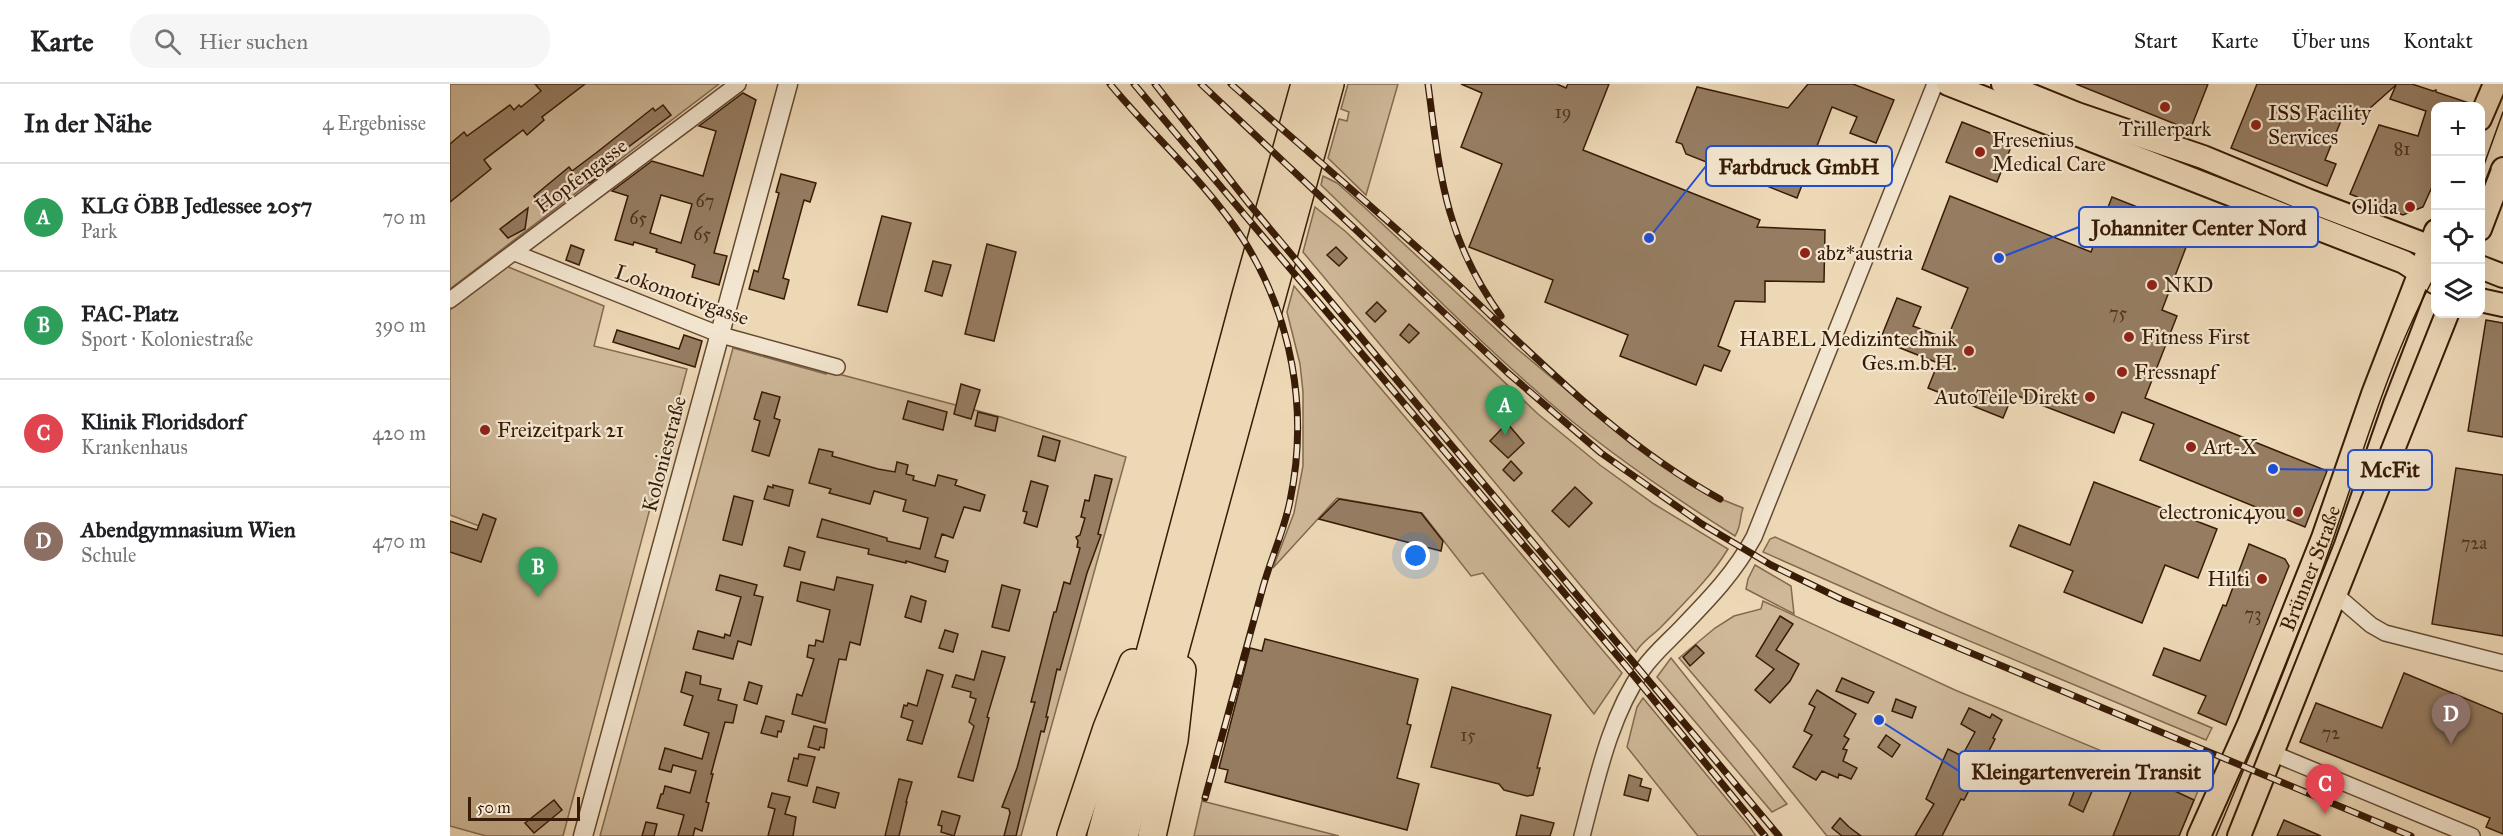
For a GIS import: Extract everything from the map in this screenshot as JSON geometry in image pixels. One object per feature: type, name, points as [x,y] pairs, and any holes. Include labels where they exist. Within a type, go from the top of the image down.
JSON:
[{"type":"highway","points":[[1124,836],[1246,295],[1305,84]]},
{"type":"highway","points":[[1101,836],[1174,611],[1330,84]]},
{"type":"highway","points":[[1071,836],[1107,728],[1136,656],[1174,611]]},
{"type":"highway","points":[[1152,836],[1174,740],[1181,685],[1174,611]]},
{"type":"main road","points":[[1948,84],[2404,262],[2428,278]]},
{"type":"main road","points":[[2003,84],[2077,114],[2203,157],[2307,200],[2431,241]]},
{"type":"main road","points":[[2485,108],[2494,84]]},
{"type":"main road","points":[[2485,218],[2503,169]]},
{"type":"main road","name":"Brünner Straße","points":[[2199,836],[2249,724],[2323,538],[2377,384],[2428,278],[2431,260]]},
{"type":"main road","points":[[2485,269],[2503,276]]},
{"type":"main road","points":[[2485,301],[2503,305]]},
{"type":"main road","name":"Brünner Straße","points":[[2239,836],[2445,318]]},
{"type":"street","name":"Hopfengasse","points":[[450,300],[738,84]]},
{"type":"street","name":"Koloniestraße","points":[[583,836],[788,84]]},
{"type":"street","points":[[1582,836],[1611,734],[1627,695],[1644,668],[1704,605],[1739,564],[1754,537],[1935,84]]},
{"type":"street","name":"Lokomotivgasse","points":[[515,253],[721,335],[837,367]]},
{"type":"street","points":[[2335,594],[2371,625],[2385,633],[2503,663]]},
{"type":"street","points":[[2272,753],[2472,836]]},
{"type":"shaded area","points":[[450,84],[719,84],[450,289]]},
{"type":"shaded area","points":[[1348,84],[1398,84],[1366,195],[1328,158],[1339,119],[1347,121],[1349,112],[1341,109]]},
{"type":"shaded area","points":[[1323,176],[1337,183],[1515,347],[1632,445],[1706,493],[1743,508],[1735,536],[1635,469],[1587,433],[1512,370],[1321,185]]},
{"type":"shaded area","points":[[1315,207],[1345,231],[1538,414],[1600,465],[1654,504],[1728,549],[1698,588],[1636,652],[1303,252]]},
{"type":"shaded area","points":[[506,266],[604,306],[594,346],[687,369],[563,836],[486,836],[450,826],[450,552],[481,562],[495,519],[483,515],[479,526],[450,515],[450,310]]},
{"type":"shaded area","points":[[1294,286],[1622,673],[1594,714],[1483,573],[1471,576],[1422,513],[1337,498],[1273,568],[1294,513],[1303,466],[1303,392],[1300,364],[1287,312]]},
{"type":"shaded area","points":[[733,348],[826,374],[827,371],[1001,417],[1126,457],[1021,836],[600,836]]},
{"type":"shaded area","points":[[1775,537],[1938,611],[2212,728],[2206,740],[1763,552],[1770,539]]},
{"type":"shaded area","points":[[1755,565],[1791,586],[1794,614],[1746,589]]},
{"type":"shaded area","points":[[1763,601],[1955,690],[2198,791],[2179,836],[1827,836],[1758,750],[1679,658],[1715,628],[1734,616],[1761,609]]},
{"type":"shaded area","points":[[1671,658],[1787,804],[1772,812],[1657,677]]},
{"type":"shaded area","points":[[1643,698],[1756,836],[1698,836],[1627,747],[1637,707]]},
{"type":"shaded area","points":[[1202,801],[1339,836],[1194,836]]},
{"type":"building","points":[[535,84],[585,84],[542,117],[544,120],[527,135],[523,130],[484,160],[491,169],[450,202],[450,144],[464,132],[467,136],[510,105],[514,110],[519,105],[521,107],[541,91]]},
{"type":"building","points":[[1461,84],[1557,84],[1566,88],[1568,84],[1609,84],[1583,150],[1760,220],[1757,227],[1825,230],[1824,282],[1765,281],[1765,302],[1735,301],[1718,346],[1730,351],[1721,371],[1704,365],[1696,385],[1620,356],[1628,335],[1545,302],[1553,280],[1469,247],[1502,164],[1461,147],[1482,93]]},
{"type":"building","points":[[1808,84],[1853,84],[1894,100],[1876,143],[1850,133],[1857,117],[1832,107],[1797,198],[1686,154],[1682,144],[1676,142],[1697,87],[1788,108]]},
{"type":"building","name":"Trillerpark","points":[[2076,84],[2208,84],[2190,130]]},
{"type":"building","points":[[2257,84],[2412,84],[2436,90],[2436,92],[2466,102],[2431,102],[2431,189],[2423,207],[2403,215],[2350,194],[2379,125],[2418,136],[2426,111],[2390,99],[2396,85],[2360,117],[2356,117],[2347,106],[2325,160],[2336,164],[2327,186],[2231,148]]},
{"type":"building","points":[[743,93],[756,100],[714,253],[727,256],[719,285],[692,277],[695,265],[656,252],[657,249],[634,242],[633,245],[615,240],[628,196],[612,191],[652,161],[703,176],[716,131],[699,126]],"holes":[[[661,195],[692,204],[681,243],[650,233]]]},
{"type":"building","points":[[663,105],[671,115],[611,160],[615,164],[546,211],[534,196],[569,167],[572,171],[653,108],[655,111]]},
{"type":"building","name":"Fresenius Medical Care","points":[[1962,122],[2013,142],[1997,182],[1946,162]]},
{"type":"building","points":[[781,174],[816,183],[810,202],[804,200],[783,278],[789,280],[784,299],[749,289],[754,270],[758,272],[779,193],[776,192]]},
{"type":"building","points":[[1950,196],[2091,252],[2112,197],[2193,229],[2162,310],[2177,316],[2145,398],[2327,471],[2305,527],[2140,460],[2154,424],[2122,412],[2114,433],[2013,394],[2003,418],[1928,388],[1938,363],[1880,340],[1897,298],[1921,307],[1913,326],[1947,339],[1968,288],[1922,269]]},
{"type":"building","points":[[528,208],[525,229],[508,238],[500,229]]},
{"type":"building","points":[[882,216],[911,223],[887,312],[858,305]]},
{"type":"building","points":[[987,244],[1016,252],[994,341],[965,334]]},
{"type":"building","points":[[571,245],[584,250],[579,265],[566,260]]},
{"type":"building","points":[[1336,247],[1347,258],[1339,266],[1327,255]]},
{"type":"building","points":[[933,261],[951,265],[942,296],[925,291]]},
{"type":"building","points":[[1377,302],[1386,311],[1375,322],[1366,313]]},
{"type":"building","points":[[2486,320],[2503,323],[2503,437],[2468,431]]},
{"type":"building","points":[[1409,324],[1419,333],[1409,343],[1400,335]]},
{"type":"building","points":[[617,330],[679,349],[684,335],[702,341],[695,367],[613,342]]},
{"type":"building","points":[[961,384],[980,390],[971,419],[954,414]]},
{"type":"building","points":[[762,392],[780,397],[774,418],[780,420],[769,456],[752,451],[760,421],[754,419]]},
{"type":"building","points":[[908,401],[947,412],[943,430],[903,419]]},
{"type":"building","points":[[978,412],[998,417],[995,431],[975,426]]},
{"type":"building","points":[[1507,423],[1524,443],[1508,458],[1490,441]]},
{"type":"building","points":[[1043,436],[1060,441],[1055,461],[1038,456]]},
{"type":"building","points":[[819,449],[833,452],[832,456],[878,469],[895,472],[897,462],[908,465],[906,474],[914,476],[913,480],[935,486],[938,475],[957,480],[955,485],[985,495],[980,511],[964,507],[953,538],[942,534],[935,557],[948,561],[945,572],[906,561],[906,563],[868,554],[869,549],[817,537],[822,519],[887,538],[887,541],[920,549],[928,518],[903,511],[906,500],[874,491],[870,504],[829,493],[831,489],[809,483]]},
{"type":"building","points":[[1511,461],[1522,473],[1514,481],[1503,470]]},
{"type":"building","points":[[2456,468],[2503,475],[2503,636],[2432,624]]},
{"type":"building","points":[[1095,475],[1112,479],[1098,534],[1101,535],[1087,573],[1060,670],[1057,669],[1046,717],[1048,717],[1044,732],[1041,731],[1016,836],[1004,836],[1010,813],[1009,809],[1002,807],[1017,768],[1035,702],[1031,702],[1054,612],[1056,612],[1064,582],[1070,584],[1080,548],[1077,547],[1076,537],[1080,535],[1085,518],[1081,517],[1085,500],[1089,501]]},
{"type":"building","points":[[1031,481],[1048,486],[1037,527],[1024,523],[1027,512],[1023,511]]},
{"type":"building","points":[[2094,482],[2217,529],[2198,578],[2165,565],[2142,623],[2064,592],[2073,571],[2010,546],[2019,525],[2070,545]]},
{"type":"building","points":[[773,485],[793,490],[789,506],[764,499],[768,486],[773,488]]},
{"type":"building","points":[[1575,487],[1592,503],[1569,527],[1552,511]]},
{"type":"building","points":[[734,496],[753,501],[742,545],[723,540]]},
{"type":"building","points":[[1339,499],[1421,513],[1443,541],[1441,551],[1319,519]]},
{"type":"building","points":[[483,514],[496,519],[481,562],[450,552],[450,521],[477,530]]},
{"type":"building","points":[[2249,544],[2285,559],[2289,566],[2226,725],[2198,713],[2206,696],[2153,675],[2164,648],[2200,661],[2223,605],[2226,606]]},
{"type":"building","points":[[789,547],[805,552],[800,570],[784,566]]},
{"type":"building","points":[[720,575],[757,585],[754,595],[763,597],[751,645],[738,641],[733,659],[693,649],[698,631],[724,638],[725,634],[730,636],[741,597],[716,590]]},
{"type":"building","points":[[837,577],[873,585],[860,645],[850,642],[846,660],[839,659],[825,723],[792,714],[797,694],[802,696],[814,659],[807,657],[809,645],[815,646],[816,640],[823,642],[830,610],[797,601],[801,582],[834,590]]},
{"type":"building","points":[[1002,585],[1020,590],[1009,631],[992,627]]},
{"type":"building","points":[[911,596],[926,601],[921,622],[905,617]]},
{"type":"building","points":[[1780,616],[1793,624],[1776,650],[1799,664],[1790,681],[1770,703],[1755,690],[1774,669],[1756,656]]},
{"type":"building","points":[[945,630],[958,634],[953,652],[939,648]]},
{"type":"building","points":[[1265,639],[1418,679],[1407,724],[1411,725],[1397,778],[1419,784],[1407,830],[1225,782],[1228,770],[1219,768],[1250,648],[1262,651]]},
{"type":"building","points":[[1696,645],[1704,653],[1690,666],[1683,657]]},
{"type":"building","points":[[982,651],[1005,657],[987,717],[989,718],[973,781],[958,777],[974,726],[969,722],[976,699],[970,697],[971,692],[952,687],[956,675],[974,680]]},
{"type":"building","points":[[927,670],[943,675],[922,744],[907,740],[913,721],[901,717],[904,705],[907,706],[908,703],[917,706]]},
{"type":"building","points":[[686,672],[701,676],[700,684],[721,689],[718,700],[737,705],[733,723],[725,722],[711,774],[713,774],[706,802],[709,803],[702,831],[695,828],[693,836],[678,836],[684,815],[657,808],[665,786],[690,793],[696,771],[673,765],[671,772],[659,769],[665,748],[702,759],[709,733],[684,725],[693,696],[681,692]]},
{"type":"building","points":[[2404,673],[2503,714],[2503,834],[2486,827],[2490,818],[2300,742],[2316,703],[2382,728]]},
{"type":"building","points":[[1842,678],[1874,692],[1868,703],[1836,691]]},
{"type":"building","points":[[749,682],[762,686],[757,704],[744,700]]},
{"type":"building","points":[[1452,687],[1551,715],[1537,768],[1540,768],[1533,795],[1527,796],[1504,790],[1499,784],[1431,767]]},
{"type":"building","points":[[1817,690],[1856,714],[1844,736],[1849,739],[1843,749],[1847,750],[1843,761],[1857,768],[1851,779],[1839,774],[1838,778],[1822,771],[1816,780],[1793,767],[1812,735],[1804,731],[1815,707],[1809,704]]},
{"type":"building","points":[[1896,699],[1916,707],[1912,718],[1892,711]]},
{"type":"building","points":[[1969,708],[1990,718],[1992,714],[2002,720],[1993,738],[1995,739],[1964,800],[1961,799],[1942,836],[1915,836],[1934,804],[1926,799],[1948,749],[1962,756],[1975,732],[1961,724]]},
{"type":"building","points":[[766,716],[784,721],[777,737],[761,733]]},
{"type":"building","points":[[814,726],[827,729],[824,748],[820,747],[819,750],[808,747]]},
{"type":"building","points":[[1886,735],[1900,745],[1892,757],[1878,747]]},
{"type":"building","points":[[799,754],[815,757],[807,786],[788,781],[794,758],[798,759]]},
{"type":"building","points":[[2082,771],[2099,775],[2083,812],[2069,805]]},
{"type":"building","points":[[2138,774],[2194,800],[2179,836],[2113,836]]},
{"type":"building","points":[[1629,775],[1642,779],[1640,786],[1651,789],[1648,801],[1624,795]]},
{"type":"building","points":[[899,779],[912,782],[899,836],[885,836]]},
{"type":"building","points":[[817,787],[839,793],[835,808],[813,802]]},
{"type":"building","points":[[772,793],[790,797],[785,814],[796,817],[793,836],[768,836],[775,809],[768,807]]},
{"type":"building","points":[[554,800],[562,810],[534,833],[525,823]]},
{"type":"building","points":[[942,811],[960,816],[954,836],[941,832],[942,826],[938,825]]},
{"type":"building","points":[[1521,815],[1554,823],[1550,836],[1516,836]]},
{"type":"building","points":[[1840,818],[1861,836],[1842,836],[1832,828]]},
{"type":"building","points":[[2284,820],[2321,836],[2277,836]]},
{"type":"building","points":[[646,822],[657,824],[654,836],[642,836]]},
{"type":"tram line","points":[[2485,162],[2503,112]]},
{"type":"tram line","points":[[2485,184],[2491,169]]},
{"type":"tram line","points":[[2216,836],[2312,596],[2388,379],[2431,284]]},
{"type":"railway","points":[[1110,84],[1196,178],[1243,239],[1274,300],[1292,365],[1298,433],[1290,501],[1263,587],[1205,798]]},
{"type":"railway","points":[[1134,84],[1626,666],[1765,836]]},
{"type":"railway","points":[[1155,84],[1250,205],[1779,836]]},
{"type":"railway","points":[[1201,84],[1508,373],[1601,453],[1702,524],[1771,565],[1841,599],[2411,836]]},
{"type":"railway","points":[[1231,84],[1423,252],[1578,397],[1646,452],[1682,477],[1720,499]]},
{"type":"railway","points":[[1428,84],[1442,177],[1456,233],[1482,287],[1501,316]]},
{"type":"place","name":"Trillerpark","points":[[2165,107]]},
{"type":"place","name":"ISS Facility Services","points":[[2256,125]]},
{"type":"place","name":"Fresenius Medical Care","points":[[1980,152]]},
{"type":"place","name":"Olida","points":[[2410,207]]},
{"type":"place","name":"Farbdruck GmbH","points":[[1649,238]]},
{"type":"place","name":"abz*austria","points":[[1805,253]]},
{"type":"place","name":"Johanniter Center Nord","points":[[1999,258]]},
{"type":"place","name":"NKD","points":[[2152,285]]},
{"type":"place","name":"Fitness First","points":[[2129,337]]},
{"type":"place","name":"HABEL Medizintechnik Ges.m.b.H.","points":[[1969,351]]},
{"type":"place","name":"Fressnapf","points":[[2122,372]]},
{"type":"place","name":"AutoTeile Direkt","points":[[2090,397]]},
{"type":"place","name":"Freizeitpark 21","points":[[485,430]]},
{"type":"place","name":"KLG ÖBB Jedlessee 2057","points":[[1505,435]]},
{"type":"place","name":"Art-X","points":[[2191,447]]},
{"type":"place","name":"McFit","points":[[2273,469]]},
{"type":"place","name":"electronic4you","points":[[2298,512]]},
{"type":"place","name":"Hilti","points":[[2262,579]]},
{"type":"place","name":"FAC-Platz","points":[[538,597]]},
{"type":"place","name":"Kleingartenverein Transit","points":[[1879,720]]},
{"type":"place","name":"Abendgymnasium Wien","points":[[2451,744]]},
{"type":"place","name":"Klinik Floridsdorf","points":[[2325,814]]}]
